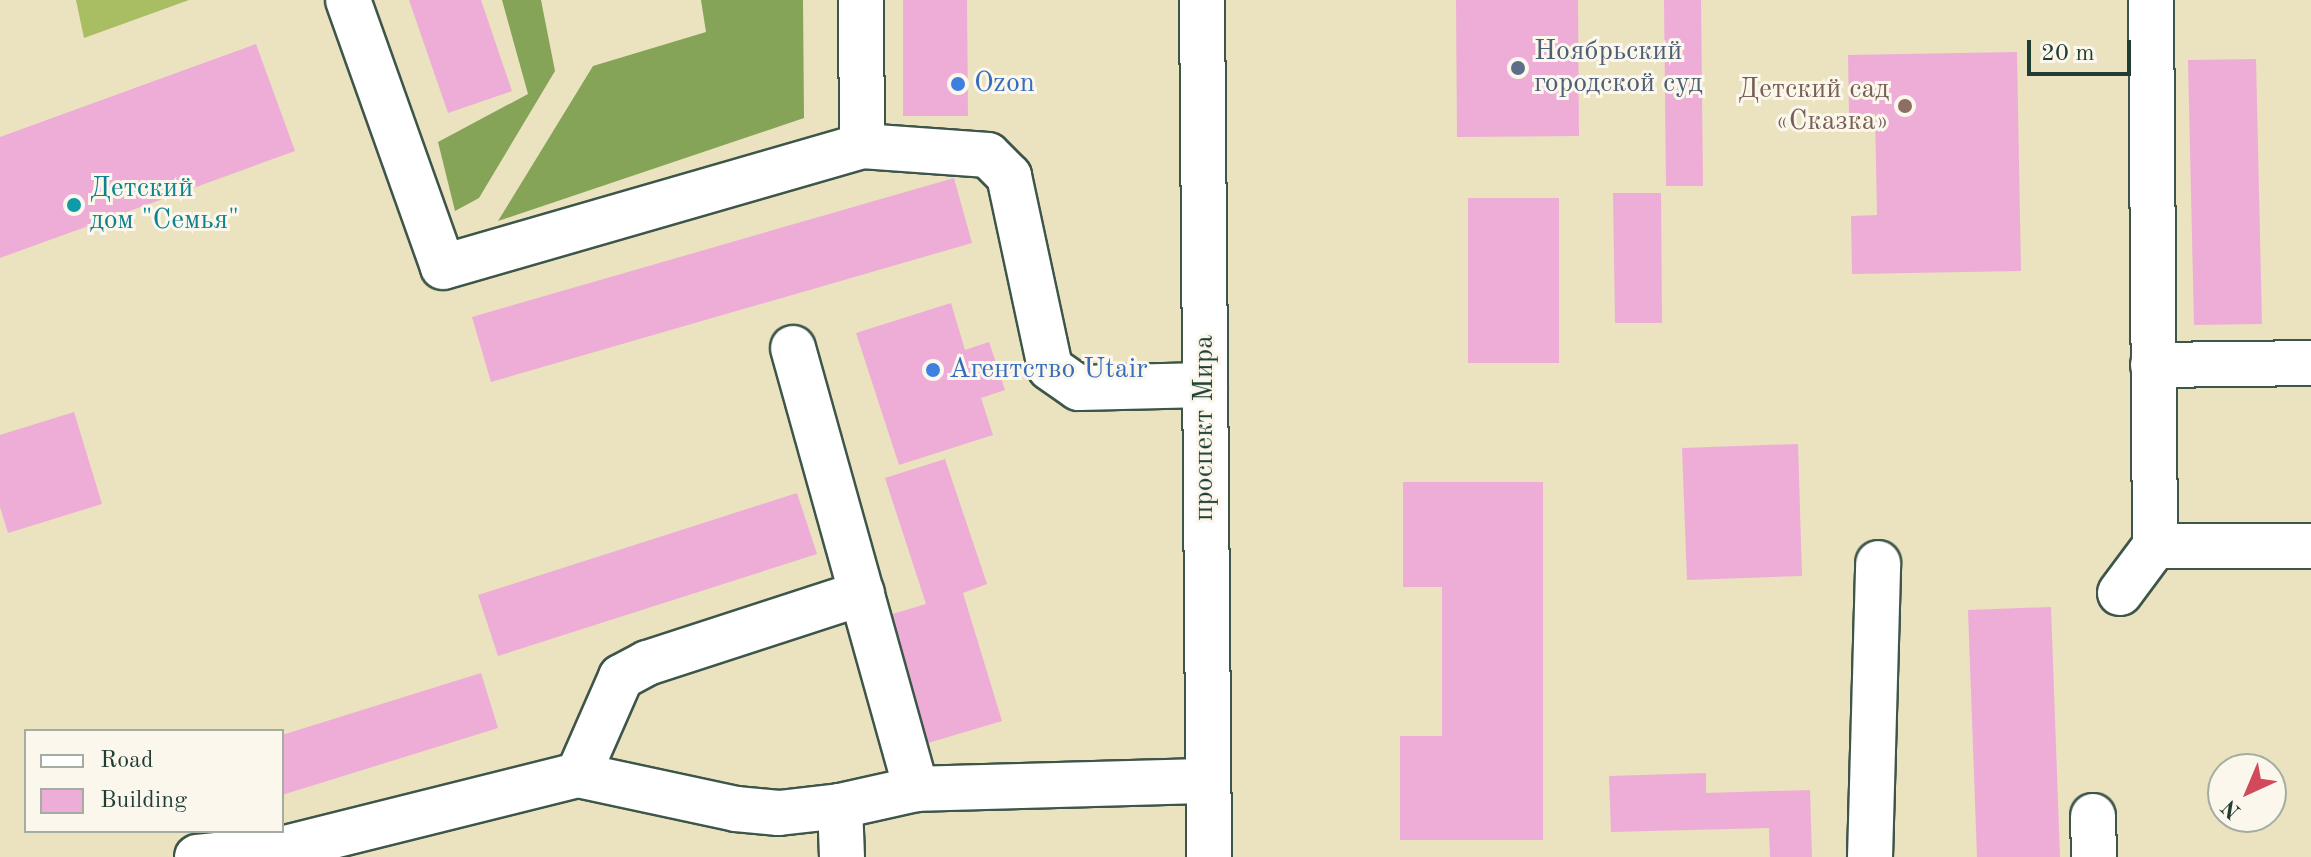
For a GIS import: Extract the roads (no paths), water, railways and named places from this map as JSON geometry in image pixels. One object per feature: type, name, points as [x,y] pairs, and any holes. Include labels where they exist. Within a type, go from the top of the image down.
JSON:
[{"type":"main road","points":[[348,0],[443,267],[862,146],[988,155],[1009,176],[1050,368],[1079,388],[1205,385]]},
{"type":"main road","points":[[861,0],[862,146]]},
{"type":"main road","name":"проспект Мира","points":[[1202,0],[1209,857]]},
{"type":"main road","points":[[2120,593],[2155,546],[2151,0]]},
{"type":"main road","points":[[793,348],[916,789]]},
{"type":"main road","points":[[2153,365],[2311,363]]},
{"type":"main road","points":[[2155,546],[2311,546]]},
{"type":"main road","points":[[1870,857],[1878,563]]},
{"type":"main road","points":[[578,775],[621,677],[647,663],[862,593]]},
{"type":"main road","points":[[197,857],[285,848],[578,775],[736,809],[779,813],[840,806],[916,789],[1208,781]]},
{"type":"main road","points":[[840,806],[842,857]]},
{"type":"place","name":"Ноябрьский городской суд","points":[[1518,68]]},
{"type":"place","name":"Ozon","points":[[958,84]]},
{"type":"place","name":"Детский сад «Сказка»","points":[[1905,106]]},
{"type":"place","name":"Детский дом \"Семья\"","points":[[74,205]]},
{"type":"place","name":"Агентство Utair","points":[[933,370]]}]
